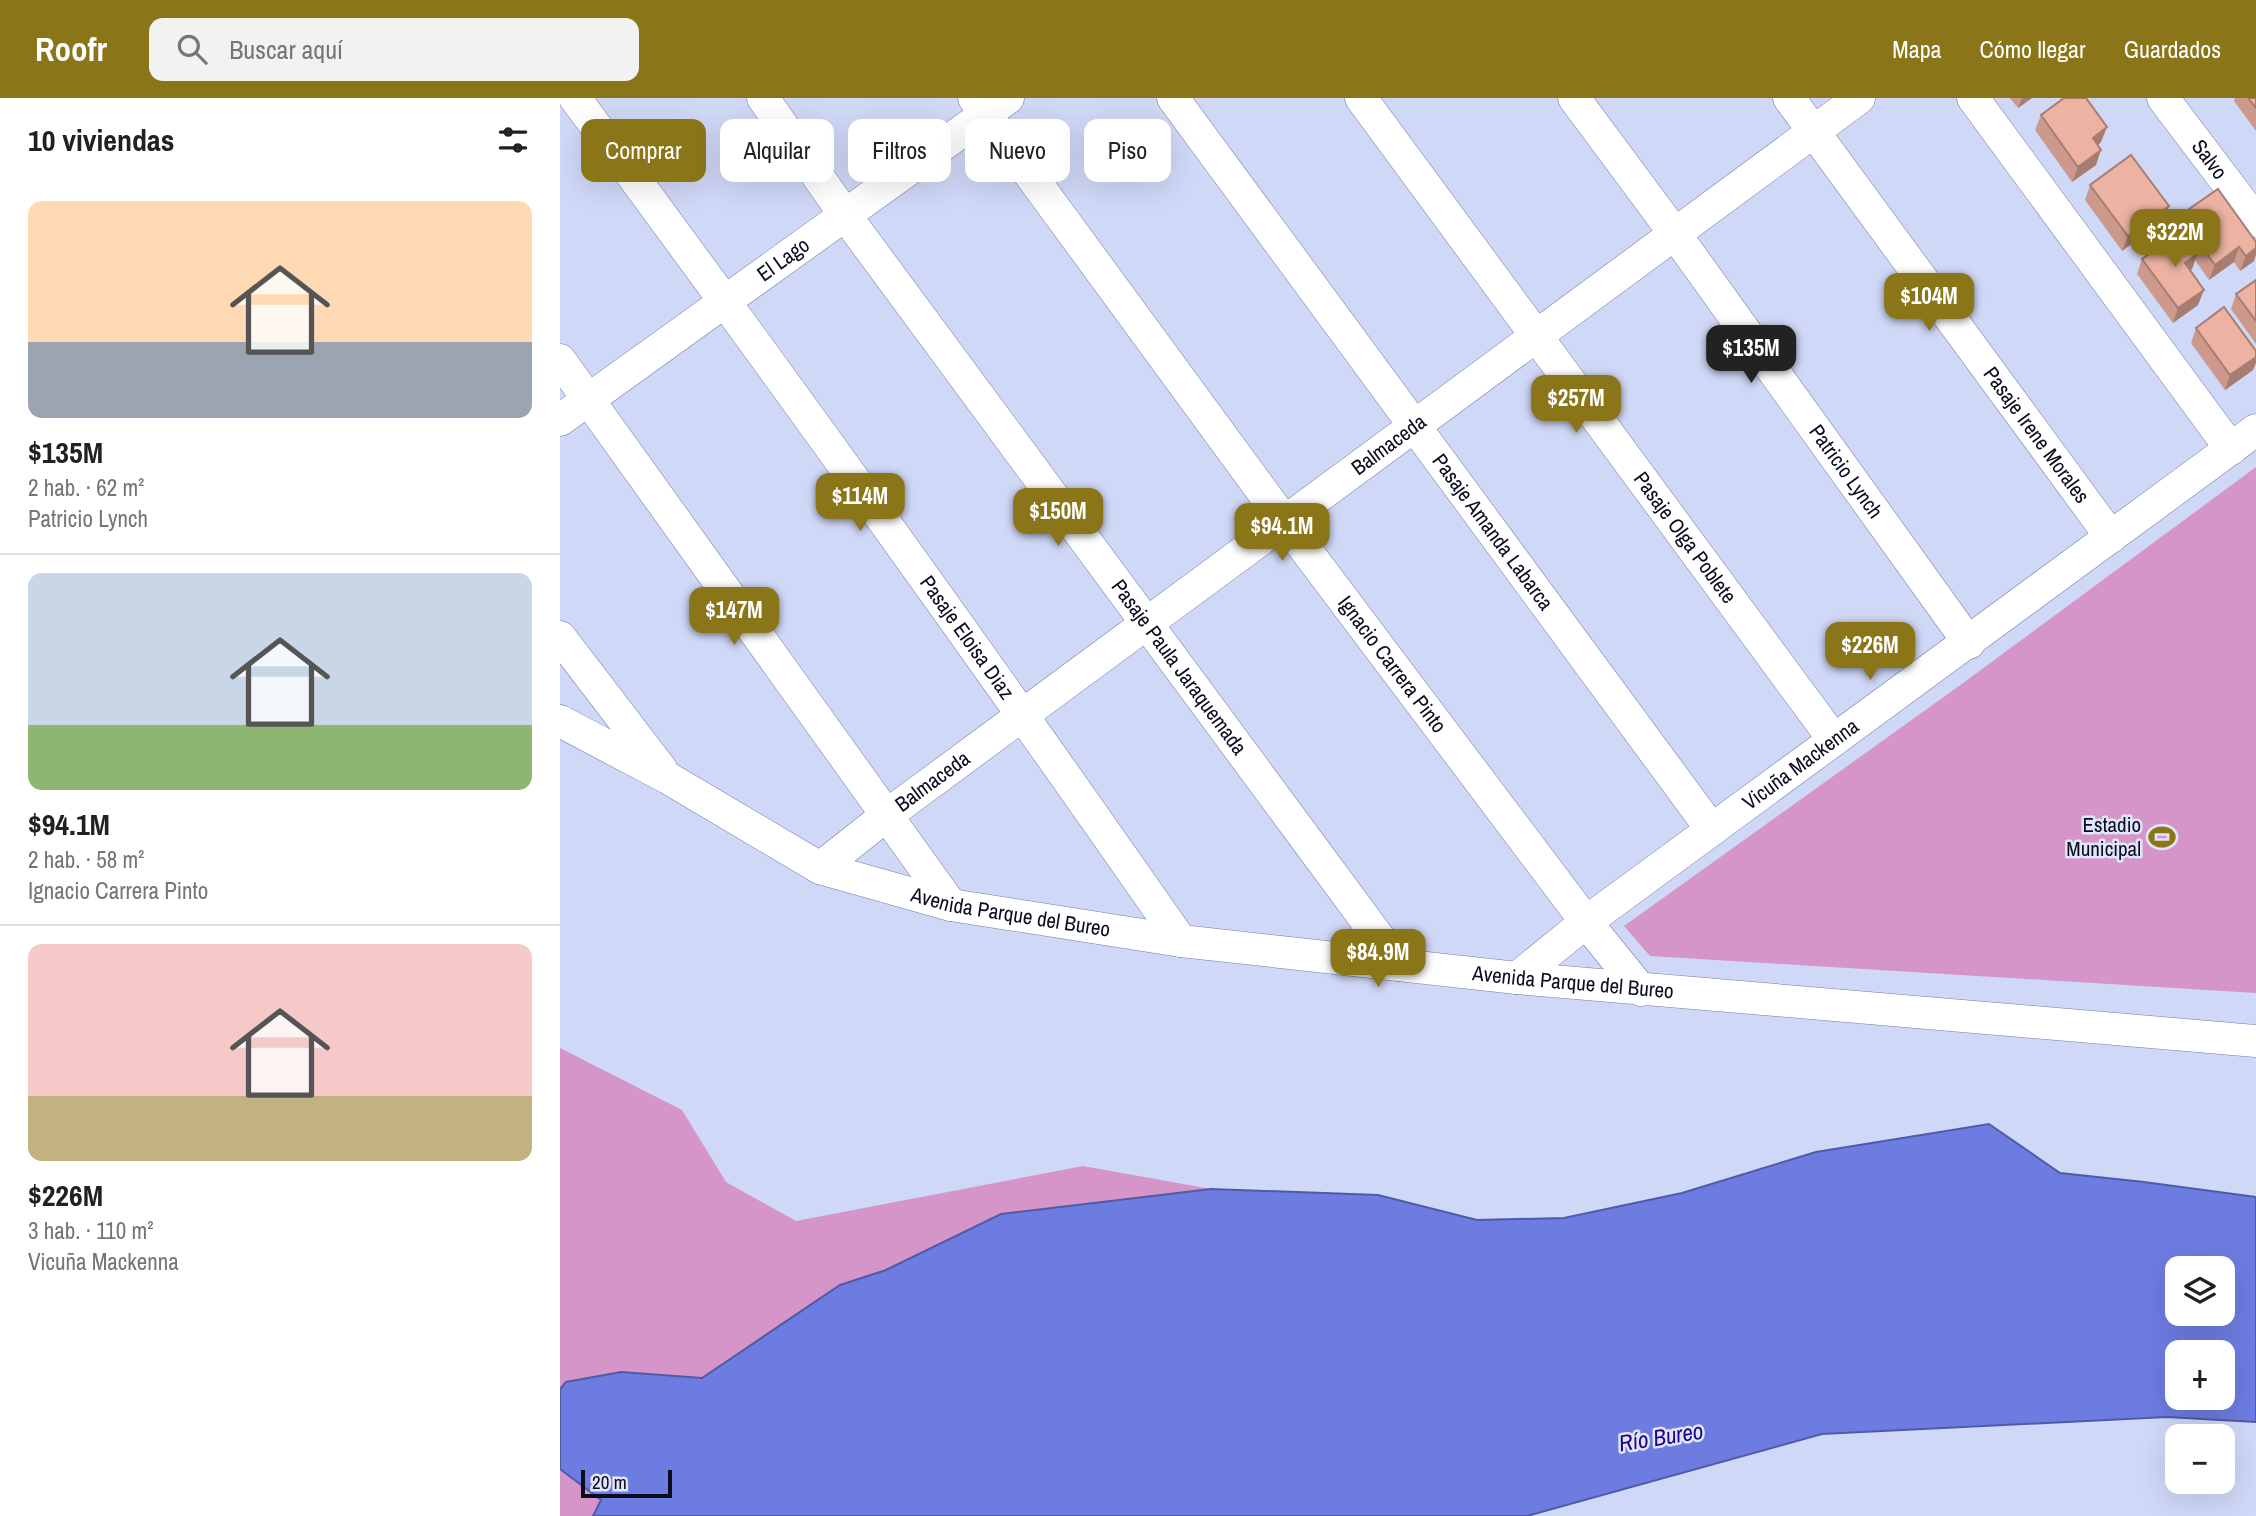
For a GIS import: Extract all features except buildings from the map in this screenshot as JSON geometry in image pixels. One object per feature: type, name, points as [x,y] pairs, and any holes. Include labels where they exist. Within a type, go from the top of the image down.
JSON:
[{"type":"street","name":"Pasaje Eloisa Diaz","points":[[575,98],[726,301],[1023,715],[1181,941]]},
{"type":"street","name":"Pasaje Paula Jaraquemada","points":[[762,98],[845,215],[1399,965]]},
{"type":"street","name":"Pasaje Amanda Labarca","points":[[1173,98],[1712,830]]},
{"type":"street","name":"Pasaje Olga Poblete","points":[[1362,98],[1834,740]]},
{"type":"street","name":"Patricio Lynch","points":[[1574,98],[1969,643]]},
{"type":"street","name":"Pasaje Irene Morales","points":[[1788,98],[2111,537]]},
{"type":"street","name":"Balmaceda","points":[[820,868],[887,815],[1146,623],[1859,98]]},
{"type":"street","points":[[1973,98],[2231,449]]},
{"type":"street","name":"Salvo","points":[[2163,98],[2256,221]]},
{"type":"street","name":"El Lago","points":[[560,421],[845,215],[989,103]]},
{"type":"street","name":"Ignacio Carrera Pinto","points":[[989,103],[1284,522],[1586,922],[1642,990]]},
{"type":"street","points":[[560,360],[950,905]]},
{"type":"street","name":"Vicuña Mackenna","points":[[1517,978],[1586,922],[2256,430]]},
{"type":"street","points":[[560,637],[668,778]]},
{"type":"street","name":"Avenida Parque del Bureo","points":[[560,721],[668,778],[820,868],[950,905],[1181,941],[1517,978],[2256,1041]]},
{"type":"shaded area","points":[[2256,467],[2256,993],[1650,956],[1624,926],[1959,686]]},
{"type":"shaded area","points":[[560,1048],[682,1110],[726,1182],[796,1221],[1083,1166],[1211,1189],[1001,1214],[886,1270],[840,1285],[702,1379],[621,1372],[560,1388]]},
{"type":"shaded area","points":[[560,1469],[602,1500],[593,1516],[560,1516]]},
{"type":"water","name":"Río Bureo","points":[[1989,1124],[2060,1173],[2256,1197],[2256,1422],[2167,1417],[1822,1434],[1527,1516],[593,1516],[601,1500],[560,1469],[560,1389],[566,1382],[621,1372],[702,1378],[840,1285],[886,1270],[1001,1214],[1211,1189],[1378,1195],[1477,1220],[1564,1218],[1682,1193],[1816,1152]]},
{"type":"place","name":"Estadio Municipal","points":[[2162,837]]}]
